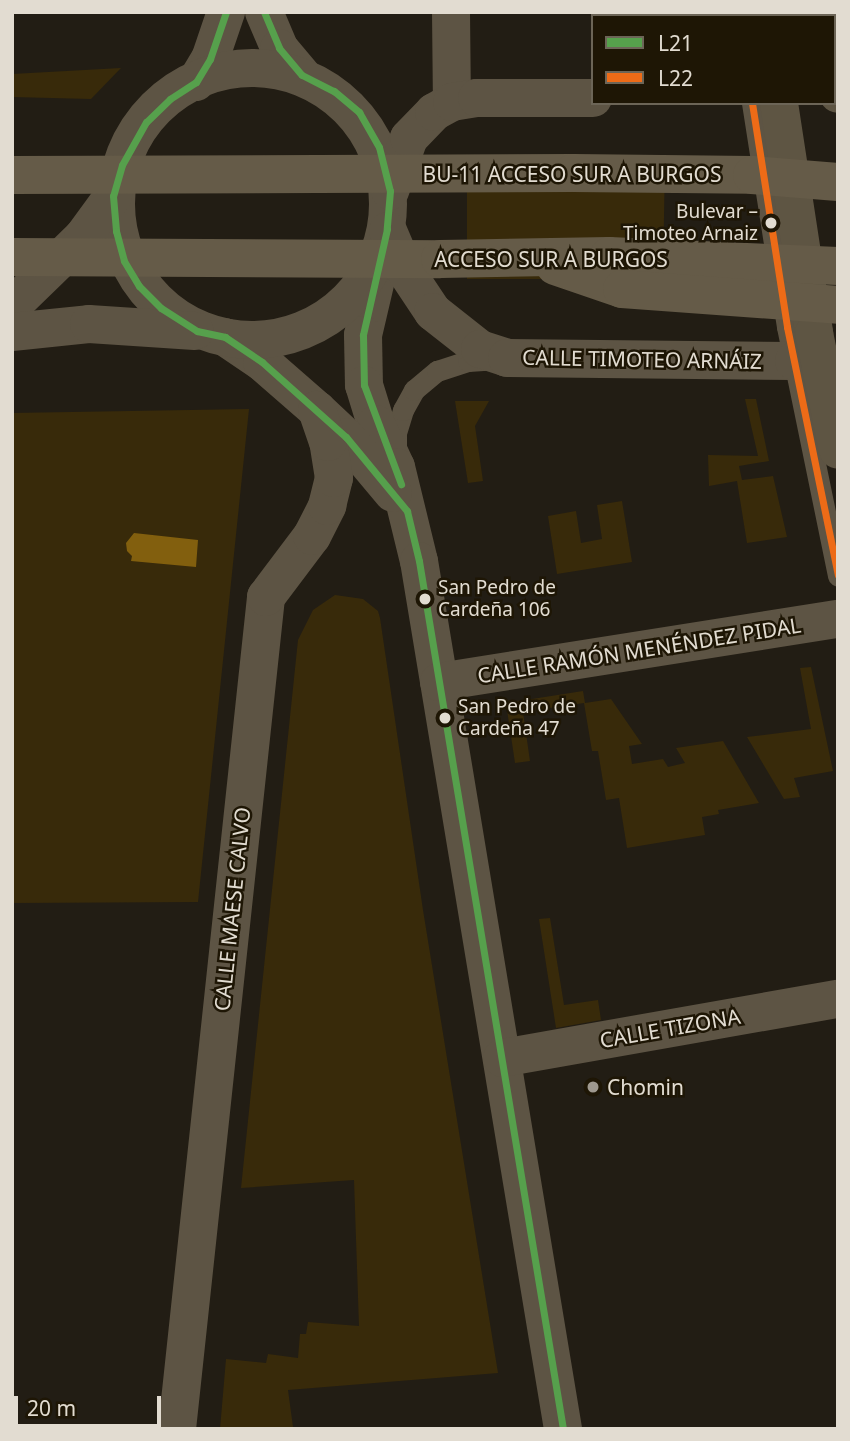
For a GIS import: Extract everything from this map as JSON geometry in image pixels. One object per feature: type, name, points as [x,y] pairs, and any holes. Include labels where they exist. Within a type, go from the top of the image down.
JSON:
[{"type":"highway","name":"BU-11 ACCESO SUR A BURGOS","points":[[12,176],[573,173],[752,175],[838,182]]},
{"type":"highway","name":"ACCESO SUR A BURGOS","points":[[12,257],[609,256],[838,266]]},
{"type":"highway","points":[[533,258],[622,289],[838,305]]},
{"type":"main road","points":[[779,105],[817,364],[838,450]]},
{"type":"street","points":[[196,82],[210,59],[226,12]]},
{"type":"street","points":[[264,12],[279,48],[302,75]]},
{"type":"street","points":[[451,12],[452,102]]},
{"type":"street","points":[[12,306],[83,237],[113,196],[122,165],[146,122],[170,99],[196,82],[239,70],[302,75],[334,90],[359,112],[379,147],[390,191]]},
{"type":"street","points":[[563,1429],[419,561],[397,467],[376,424],[364,385],[363,335],[384,242],[390,191],[409,138],[435,112],[452,102],[477,98],[591,97]]},
{"type":"street","points":[[113,196],[116,231],[124,261],[139,286],[161,308],[262,362],[317,410],[378,473],[407,511]]},
{"type":"street","points":[[12,332],[89,324],[211,334],[275,335],[316,323],[350,297],[384,242]]},
{"type":"street","name":"CALLE TIMOTEO ARNÁIZ","points":[[384,242],[433,312],[480,349],[507,358],[817,364]]},
{"type":"street","name":"CALLE MAESE CALVO","points":[[177,1429],[267,597],[312,536],[327,506],[334,478],[328,442],[317,410]]},
{"type":"street","name":"CALLE RAMÓN MENÉNDEZ PIDAL","points":[[439,682],[833,619]]},
{"type":"street","name":"CALLE TIZONA","points":[[502,1058],[838,999]]},
{"type":"lane","points":[[752,105],[817,364],[838,576]]},
{"type":"lane","name":"CALLE TIMOTEO ARNÁIZ","points":[[397,467],[396,433],[402,410],[414,390],[437,371],[468,360],[507,358]]},
{"type":"shaded area","points":[[121,68],[91,99],[12,97],[12,74]]},
{"type":"shaded area","points":[[467,155],[665,156],[663,279],[467,279]]},
{"type":"shaded area","points":[[745,399],[756,399],[769,461],[739,466],[742,480],[773,476],[787,537],[747,543],[737,481],[709,486],[708,455],[758,456]]},
{"type":"shaded area","points":[[455,401],[489,401],[475,426],[483,481],[468,483]]},
{"type":"shaded area","points":[[249,409],[198,902],[12,903],[12,413]]},
{"type":"shaded area","points":[[622,501],[632,562],[557,574],[548,516],[576,511],[581,543],[602,539],[597,505]]},
{"type":"shaded area","points":[[134,533],[198,540],[196,567],[131,561],[132,556],[127,551],[126,543]]},
{"type":"shaded area","points":[[335,595],[363,599],[378,611],[380,618],[423,910],[498,1373],[288,1390],[293,1427],[220,1429],[226,1359],[266,1363],[268,1354],[298,1358],[300,1334],[306,1334],[308,1322],[359,1326],[354,1180],[241,1188],[298,640],[313,610]]},
{"type":"shaded area","points":[[811,667],[833,771],[794,778],[800,797],[784,799],[747,737],[811,729],[800,668]]},
{"type":"shaded area","points":[[583,691],[585,703],[611,699],[642,744],[629,746],[632,764],[663,759],[668,767],[685,763],[676,748],[723,741],[759,803],[718,810],[719,814],[702,817],[705,835],[627,848],[619,798],[606,800],[598,751],[592,751],[584,703],[523,712],[530,761],[515,763],[506,703]]},
{"type":"shaded area","points":[[550,918],[564,1005],[598,1000],[601,1020],[556,1028],[539,919]]},
{"type":"transit line","name":"L21","points":[[226,12],[210,59],[196,82],[170,99],[146,122],[122,165],[113,196],[116,231],[124,261],[139,286],[161,308],[197,331],[225,337],[262,362],[346,437],[407,511],[419,561],[563,1429]]},
{"type":"transit line","name":"L21","points":[[264,12],[279,48],[302,75],[334,91],[359,112],[379,147],[390,191],[387,229],[363,335],[364,385],[401,484]]},
{"type":"transit line","name":"L22","points":[[752,105],[787,327],[838,575]]},
{"type":"place","name":"Bulevar – Timoteo Arnaiz","points":[[771,223]]},
{"type":"place","name":"San Pedro de Cardeña 106","points":[[425,599]]},
{"type":"place","name":"San Pedro de Cardeña 47","points":[[445,718]]},
{"type":"place","name":"Chomin","points":[[593,1087]]}]
